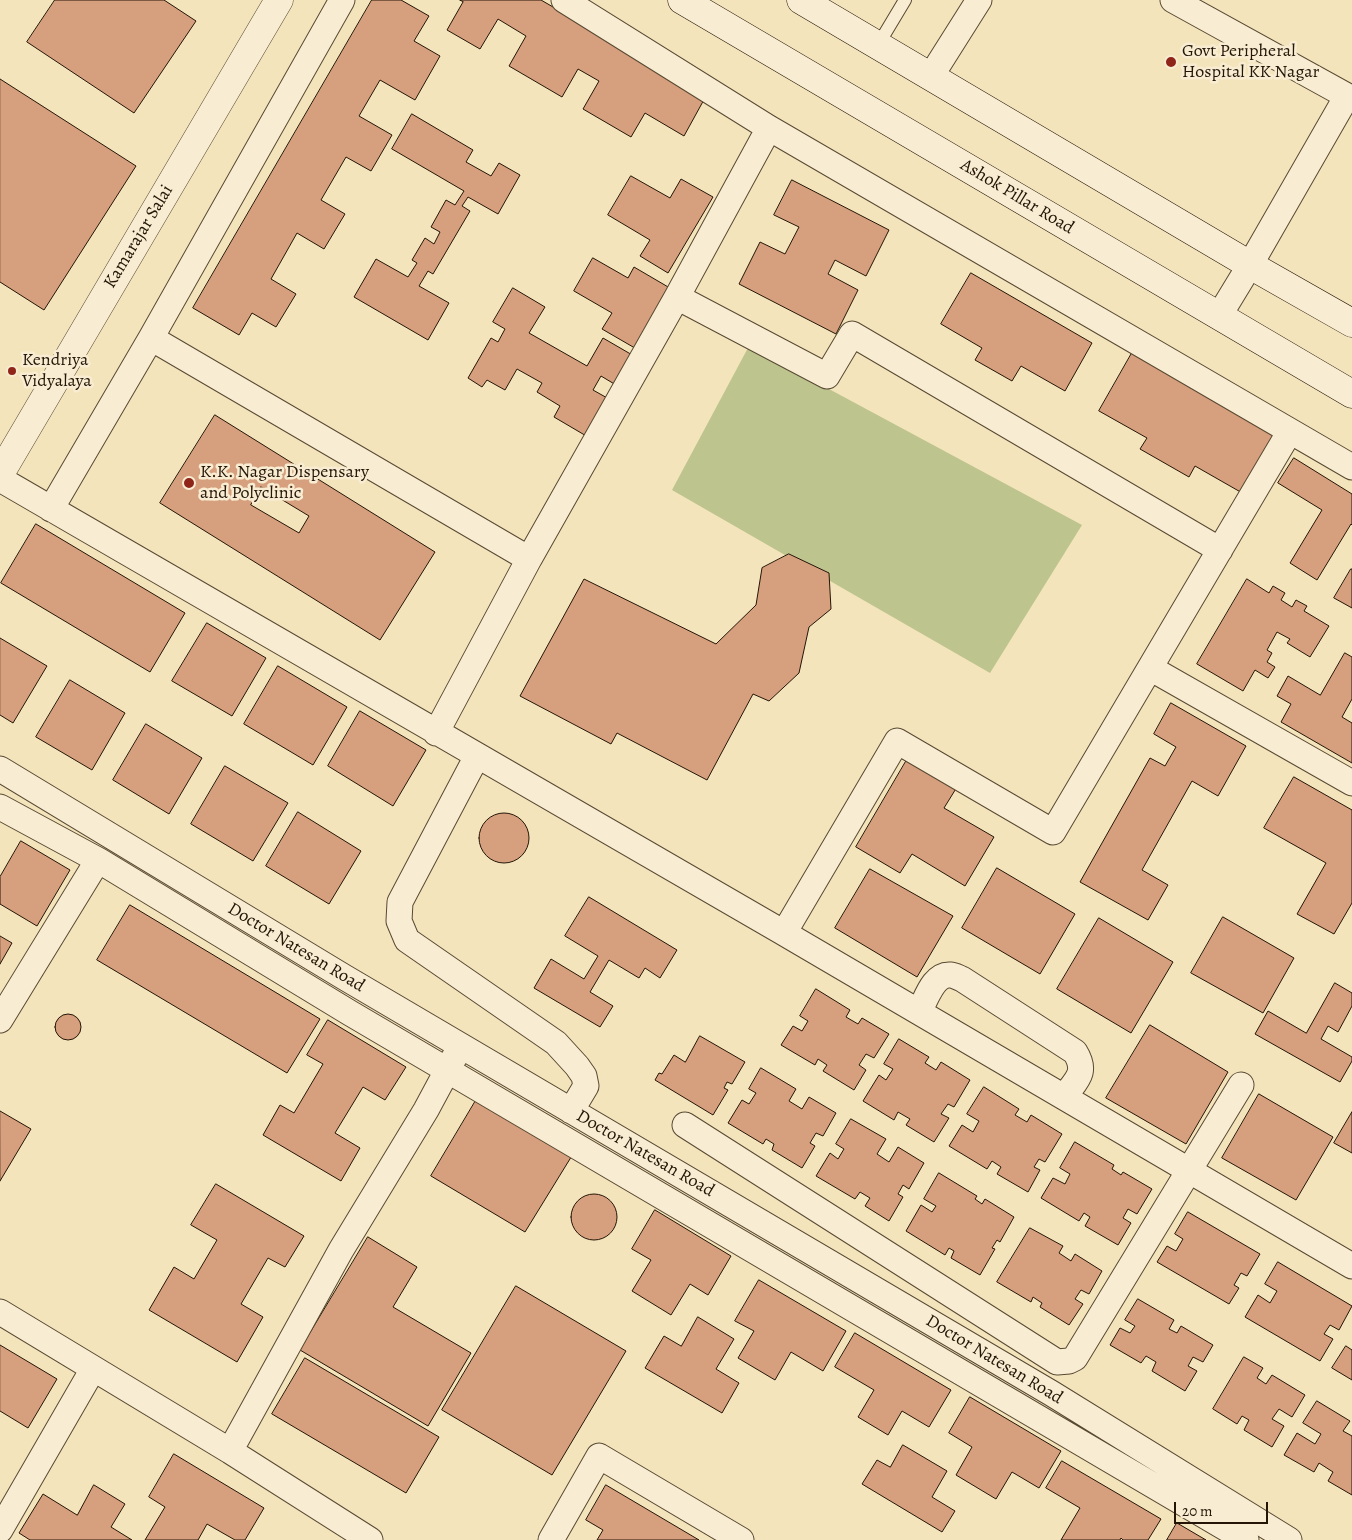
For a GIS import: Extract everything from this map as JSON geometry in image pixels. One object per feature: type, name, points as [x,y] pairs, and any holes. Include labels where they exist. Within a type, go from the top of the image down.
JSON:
[{"type":"main road","name":"Kamarajar Salai","points":[[0,474],[279,0]]},
{"type":"main road","name":"Ashok Pillar Road","points":[[682,0],[1352,394]]},
{"type":"main road","points":[[801,0],[1250,265],[1352,323]]},
{"type":"street","points":[[51,509],[151,338],[342,0]]},
{"type":"street","points":[[564,0],[769,128],[1352,467]]},
{"type":"street","points":[[931,76],[979,0]]},
{"type":"street","points":[[1173,0],[1347,96],[1250,265],[1218,316]]},
{"type":"street","points":[[436,732],[529,560],[677,297],[769,128]]},
{"type":"street","points":[[677,297],[827,376],[852,334],[1220,550]]},
{"type":"street","points":[[151,338],[529,560]]},
{"type":"street","points":[[784,933],[897,741],[1054,832],[1290,431]]},
{"type":"street","points":[[0,479],[784,933],[1352,1266]]},
{"type":"street","points":[[1150,668],[1352,783]]},
{"type":"street","points":[[478,756],[400,902],[399,921],[407,940],[556,1043],[577,1066],[584,1076],[586,1086],[571,1111]]},
{"type":"street","name":"Doctor Natesan Road","points":[[0,769],[344,977],[1051,1393],[1289,1540]]},
{"type":"street","points":[[0,808],[98,860],[350,1013],[1246,1540]]},
{"type":"street","points":[[0,1020],[98,860]]},
{"type":"street","points":[[919,1012],[934,984],[942,977],[951,975],[962,979],[1075,1052],[1080,1060],[1081,1068],[1079,1076],[1064,1097]]},
{"type":"street","points":[[230,1451],[341,1250],[426,1110],[460,1045]]},
{"type":"street","points":[[685,1125],[1057,1362],[1069,1361],[1074,1358],[1241,1085]]},
{"type":"street","points":[[0,1312],[230,1451],[370,1540]]},
{"type":"street","points":[[13,1540],[0,1531],[93,1368]]},
{"type":"street","points":[[551,1540],[599,1456],[741,1540]]},
{"type":"lane","points":[[878,45],[905,0]]},
{"type":"green space","points":[[749,346],[1082,525],[990,673],[672,490]]},
{"type":"building","points":[[55,0],[164,0],[196,21],[134,113],[27,42]]},
{"type":"building","points":[[372,0],[401,0],[429,16],[414,41],[440,56],[415,100],[380,80],[359,116],[392,135],[371,171],[346,157],[321,200],[345,214],[324,249],[297,233],[271,279],[296,294],[276,327],[252,313],[239,335],[193,308]]},
{"type":"building","points":[[460,0],[541,0],[706,96],[684,136],[645,113],[631,137],[583,109],[599,81],[578,69],[562,97],[509,66],[526,36],[498,19],[480,49],[447,30],[463,2]]},
{"type":"building","points":[[0,79],[136,166],[44,310],[0,282]]},
{"type":"building","points":[[412,114],[473,150],[466,162],[491,176],[499,163],[520,175],[498,214],[468,197],[462,206],[470,211],[433,274],[428,271],[419,286],[449,303],[428,340],[354,297],[376,259],[408,277],[417,263],[412,260],[425,238],[434,244],[440,232],[431,227],[446,200],[455,205],[464,191],[392,149]]},
{"type":"building","points":[[631,176],[670,198],[681,179],[713,197],[668,273],[640,256],[650,240],[608,215]]},
{"type":"building","points":[[792,180],[889,230],[866,276],[835,260],[828,274],[858,290],[836,334],[739,284],[760,242],[785,254],[799,227],[774,215]]},
{"type":"building","points":[[593,258],[628,278],[634,267],[675,291],[640,351],[602,329],[612,313],[574,291]]},
{"type":"building","points":[[971,273],[1092,343],[1065,391],[1021,366],[1012,381],[975,360],[982,348],[941,324]]},
{"type":"building","points":[[513,288],[545,307],[529,333],[587,366],[603,338],[634,356],[616,385],[601,376],[593,390],[609,399],[588,437],[554,417],[560,406],[537,392],[542,383],[517,369],[505,390],[487,380],[482,387],[468,378],[491,338],[498,342],[505,329],[493,322]]},
{"type":"building","points":[[1132,353],[1277,436],[1244,494],[1195,466],[1189,477],[1140,449],[1147,438],[1099,411]]},
{"type":"building","points":[[215,415],[435,552],[380,640],[160,503]],"holes":[[[261,487],[309,516],[299,533],[251,505]]]},
{"type":"building","points":[[1294,458],[1352,494],[1352,525],[1317,580],[1290,563],[1322,510],[1278,483]]},
{"type":"building","points":[[36,524],[185,613],[150,672],[1,583]]},
{"type":"building","points":[[789,554],[829,573],[831,609],[809,627],[799,673],[769,701],[753,694],[707,780],[617,733],[611,744],[520,696],[584,579],[716,644],[756,605],[762,568]]},
{"type":"building","points":[[1352,569],[1352,608],[1334,598]]},
{"type":"building","points":[[1247,579],[1269,593],[1273,586],[1285,593],[1281,600],[1292,607],[1296,600],[1307,606],[1304,611],[1329,626],[1310,657],[1287,643],[1290,639],[1277,632],[1267,650],[1272,653],[1267,662],[1275,667],[1268,678],[1255,670],[1243,691],[1197,664]]},
{"type":"building","points":[[207,623],[266,658],[232,716],[172,681]]},
{"type":"building","points":[[0,638],[47,666],[13,723],[0,715]]},
{"type":"building","points":[[1345,653],[1352,657],[1352,699],[1342,717],[1352,723],[1352,763],[1281,722],[1291,704],[1277,696],[1288,676],[1320,695]]},
{"type":"building","points":[[278,666],[347,707],[313,765],[244,724]]},
{"type":"building","points":[[70,680],[125,713],[92,770],[36,737]]},
{"type":"building","points":[[1171,703],[1246,746],[1218,796],[1192,781],[1142,870],[1168,885],[1148,920],[1080,882],[1150,758],[1165,766],[1176,747],[1154,734]]},
{"type":"building","points":[[360,711],[426,750],[393,806],[328,766]]},
{"type":"building","points":[[146,724],[202,758],[169,814],[113,780]]},
{"type":"building","points":[[908,758],[957,787],[944,808],[994,837],[965,886],[912,854],[900,873],[856,847]]},
{"type":"building","points":[[225,766],[288,803],[253,861],[191,824]]},
{"type":"building","points":[[1294,777],[1352,810],[1352,903],[1334,934],[1297,914],[1326,863],[1264,828]]},
{"type":"building","points":[[298,812],[361,851],[329,904],[266,866]]},
{"type":"building","points":[[499,813],[509,813],[522,820],[529,833],[529,843],[522,856],[509,863],[499,863],[490,859],[483,852],[479,843],[479,833],[483,824],[490,817]]},
{"type":"building","points":[[21,841],[70,870],[37,926],[0,904],[0,877]]},
{"type":"building","points":[[997,868],[1075,914],[1040,974],[962,928]]},
{"type":"building","points":[[870,869],[953,916],[917,977],[835,928]]},
{"type":"building","points":[[589,897],[677,950],[660,978],[645,968],[639,978],[609,960],[590,992],[613,1006],[600,1027],[534,988],[551,959],[584,979],[598,956],[565,936]]},
{"type":"building","points":[[130,905],[320,1019],[287,1073],[97,960]]},
{"type":"building","points":[[1223,917],[1294,958],[1263,1013],[1191,973]]},
{"type":"building","points":[[1099,918],[1173,962],[1131,1033],[1057,989]]},
{"type":"building","points":[[0,936],[12,943],[0,964]]},
{"type":"building","points":[[1335,983],[1352,993],[1352,1006],[1338,1032],[1328,1026],[1321,1039],[1352,1057],[1352,1061],[1340,1082],[1255,1034],[1268,1011],[1306,1033]]},
{"type":"building","points":[[816,989],[850,1010],[846,1017],[858,1024],[862,1018],[889,1034],[874,1058],[866,1054],[859,1065],[866,1070],[854,1090],[823,1071],[827,1065],[818,1059],[815,1065],[781,1045],[793,1026],[802,1031],[808,1021],[800,1016]]},
{"type":"building","points":[[68,1014],[77,1018],[81,1027],[77,1036],[68,1040],[59,1036],[55,1027],[59,1018]]},
{"type":"building","points":[[328,1020],[406,1067],[385,1100],[363,1087],[335,1133],[360,1148],[341,1181],[263,1135],[280,1105],[294,1113],[323,1064],[307,1055]]},
{"type":"building","points":[[1150,1025],[1228,1072],[1186,1144],[1106,1098]]},
{"type":"building","points":[[700,1036],[745,1062],[732,1084],[727,1082],[724,1088],[728,1090],[713,1115],[655,1080],[659,1073],[662,1074],[674,1055],[685,1062]]},
{"type":"building","points":[[899,1039],[929,1057],[925,1063],[936,1070],[941,1062],[970,1080],[954,1107],[948,1104],[941,1114],[949,1118],[934,1142],[906,1125],[910,1119],[898,1112],[894,1120],[863,1101],[879,1075],[886,1080],[893,1069],[884,1064]]},
{"type":"building","points":[[761,1068],[796,1089],[789,1101],[802,1109],[809,1097],[836,1113],[823,1136],[816,1133],[810,1143],[815,1146],[802,1168],[772,1150],[774,1144],[766,1139],[763,1144],[728,1123],[742,1100],[749,1104],[756,1093],[749,1089]]},
{"type":"building","points":[[984,1087],[1019,1109],[1015,1115],[1027,1122],[1031,1115],[1062,1134],[1045,1162],[1039,1159],[1034,1167],[1040,1170],[1028,1192],[997,1174],[1001,1167],[992,1161],[987,1169],[949,1146],[962,1125],[973,1132],[979,1121],[967,1114]]},
{"type":"building","points":[[1259,1094],[1333,1137],[1296,1200],[1222,1158]]},
{"type":"building","points":[[478,1097],[573,1154],[525,1232],[431,1176]]},
{"type":"building","points":[[0,1111],[31,1129],[0,1181]]},
{"type":"building","points":[[1352,1112],[1352,1153],[1334,1143]]},
{"type":"building","points":[[851,1119],[886,1139],[877,1154],[889,1162],[898,1147],[924,1163],[909,1189],[903,1185],[898,1194],[903,1197],[889,1221],[865,1206],[870,1198],[860,1192],[855,1199],[816,1176],[830,1153],[838,1159],[844,1149],[836,1144]]},
{"type":"building","points":[[1075,1142],[1114,1165],[1112,1169],[1121,1175],[1123,1172],[1152,1189],[1137,1214],[1128,1209],[1123,1218],[1131,1223],[1118,1245],[1085,1226],[1090,1217],[1084,1213],[1079,1221],[1041,1198],[1053,1178],[1065,1184],[1070,1174],[1060,1168]]},
{"type":"building","points":[[939,1173],[977,1196],[975,1199],[982,1204],[985,1199],[1014,1217],[1000,1242],[997,1240],[992,1248],[995,1249],[980,1275],[951,1258],[954,1251],[949,1248],[945,1255],[906,1231],[921,1205],[932,1212],[936,1206],[924,1199]]},
{"type":"building","points":[[216,1184],[304,1236],[285,1267],[268,1258],[241,1304],[263,1317],[237,1362],[149,1310],[174,1267],[194,1279],[217,1240],[191,1225]]},
{"type":"building","points":[[599,1194],[611,1200],[616,1208],[616,1226],[611,1234],[603,1239],[589,1240],[577,1234],[572,1226],[571,1212],[577,1200],[585,1195]]},
{"type":"building","points":[[655,1210],[731,1256],[708,1295],[690,1284],[671,1315],[632,1291],[651,1260],[632,1249]]},
{"type":"building","points":[[1188,1212],[1260,1254],[1247,1276],[1241,1273],[1234,1285],[1239,1288],[1229,1304],[1157,1262],[1167,1246],[1176,1251],[1183,1239],[1175,1234]]},
{"type":"building","points":[[1030,1228],[1063,1246],[1059,1253],[1071,1261],[1075,1254],[1102,1271],[1089,1294],[1081,1290],[1075,1299],[1083,1304],[1069,1325],[1040,1307],[1042,1303],[1033,1297],[1031,1302],[997,1282]]},
{"type":"building","points":[[368,1237],[417,1267],[393,1307],[471,1353],[428,1426],[300,1350]]},
{"type":"building","points":[[1278,1262],[1352,1306],[1339,1330],[1330,1325],[1324,1334],[1333,1339],[1320,1361],[1245,1317],[1258,1295],[1270,1303],[1277,1291],[1265,1284]]},
{"type":"building","points":[[759,1280],[846,1331],[823,1371],[791,1352],[775,1380],[738,1358],[754,1331],[735,1321]]},
{"type":"building","points":[[516,1286],[626,1351],[552,1475],[442,1410]]},
{"type":"building","points":[[1138,1299],[1174,1320],[1169,1329],[1177,1333],[1181,1326],[1213,1345],[1203,1362],[1193,1357],[1188,1366],[1197,1371],[1185,1391],[1152,1371],[1156,1362],[1146,1356],[1141,1363],[1110,1345],[1120,1328],[1130,1333],[1135,1326],[1125,1320]]},
{"type":"building","points":[[698,1317],[734,1339],[716,1369],[739,1383],[722,1413],[645,1368],[664,1336],[681,1346]]},
{"type":"building","points":[[855,1333],[951,1390],[929,1427],[902,1411],[888,1435],[858,1417],[874,1390],[835,1367]]},
{"type":"building","points":[[0,1345],[57,1379],[28,1428],[0,1411]]},
{"type":"building","points":[[1346,1346],[1352,1350],[1352,1380],[1332,1368]]},
{"type":"building","points":[[1244,1357],[1263,1368],[1257,1378],[1266,1384],[1272,1375],[1305,1395],[1292,1417],[1279,1409],[1272,1419],[1284,1426],[1272,1447],[1244,1430],[1249,1420],[1242,1416],[1237,1424],[1213,1409]]},
{"type":"building","points":[[305,1358],[439,1437],[406,1493],[272,1414]]},
{"type":"building","points":[[970,1397],[1061,1451],[1039,1488],[1012,1472],[996,1499],[956,1475],[972,1447],[949,1433]]},
{"type":"building","points":[[1317,1401],[1350,1421],[1343,1431],[1352,1436],[1352,1495],[1328,1481],[1333,1472],[1319,1463],[1314,1472],[1284,1455],[1297,1433],[1315,1444],[1321,1434],[1303,1423]]},
{"type":"building","points":[[903,1445],[947,1471],[932,1497],[955,1511],[942,1532],[862,1484],[877,1460],[890,1467]]},
{"type":"building","points":[[174,1454],[264,1508],[245,1540],[235,1540],[207,1524],[198,1540],[145,1540],[165,1507],[149,1497]]},
{"type":"building","points":[[1062,1461],[1161,1519],[1148,1540],[1123,1540],[1121,1538],[1120,1540],[1061,1540],[1080,1508],[1046,1488]]},
{"type":"building","points":[[94,1485],[125,1504],[111,1527],[132,1540],[30,1540],[19,1533],[43,1494],[77,1515]]},
{"type":"building","points":[[606,1485],[699,1540],[597,1540],[603,1530],[586,1520]]},
{"type":"building","points":[[1177,1523],[1206,1540],[1167,1540]]},
{"type":"place","name":"Govt Peripheral Hospital KK Nagar","points":[[1171,62]]},
{"type":"place","name":"Kendriya Vidyalaya","points":[[12,371]]},
{"type":"place","name":"K.K. Nagar Dispensary and Polyclinic","points":[[189,483]]}]
